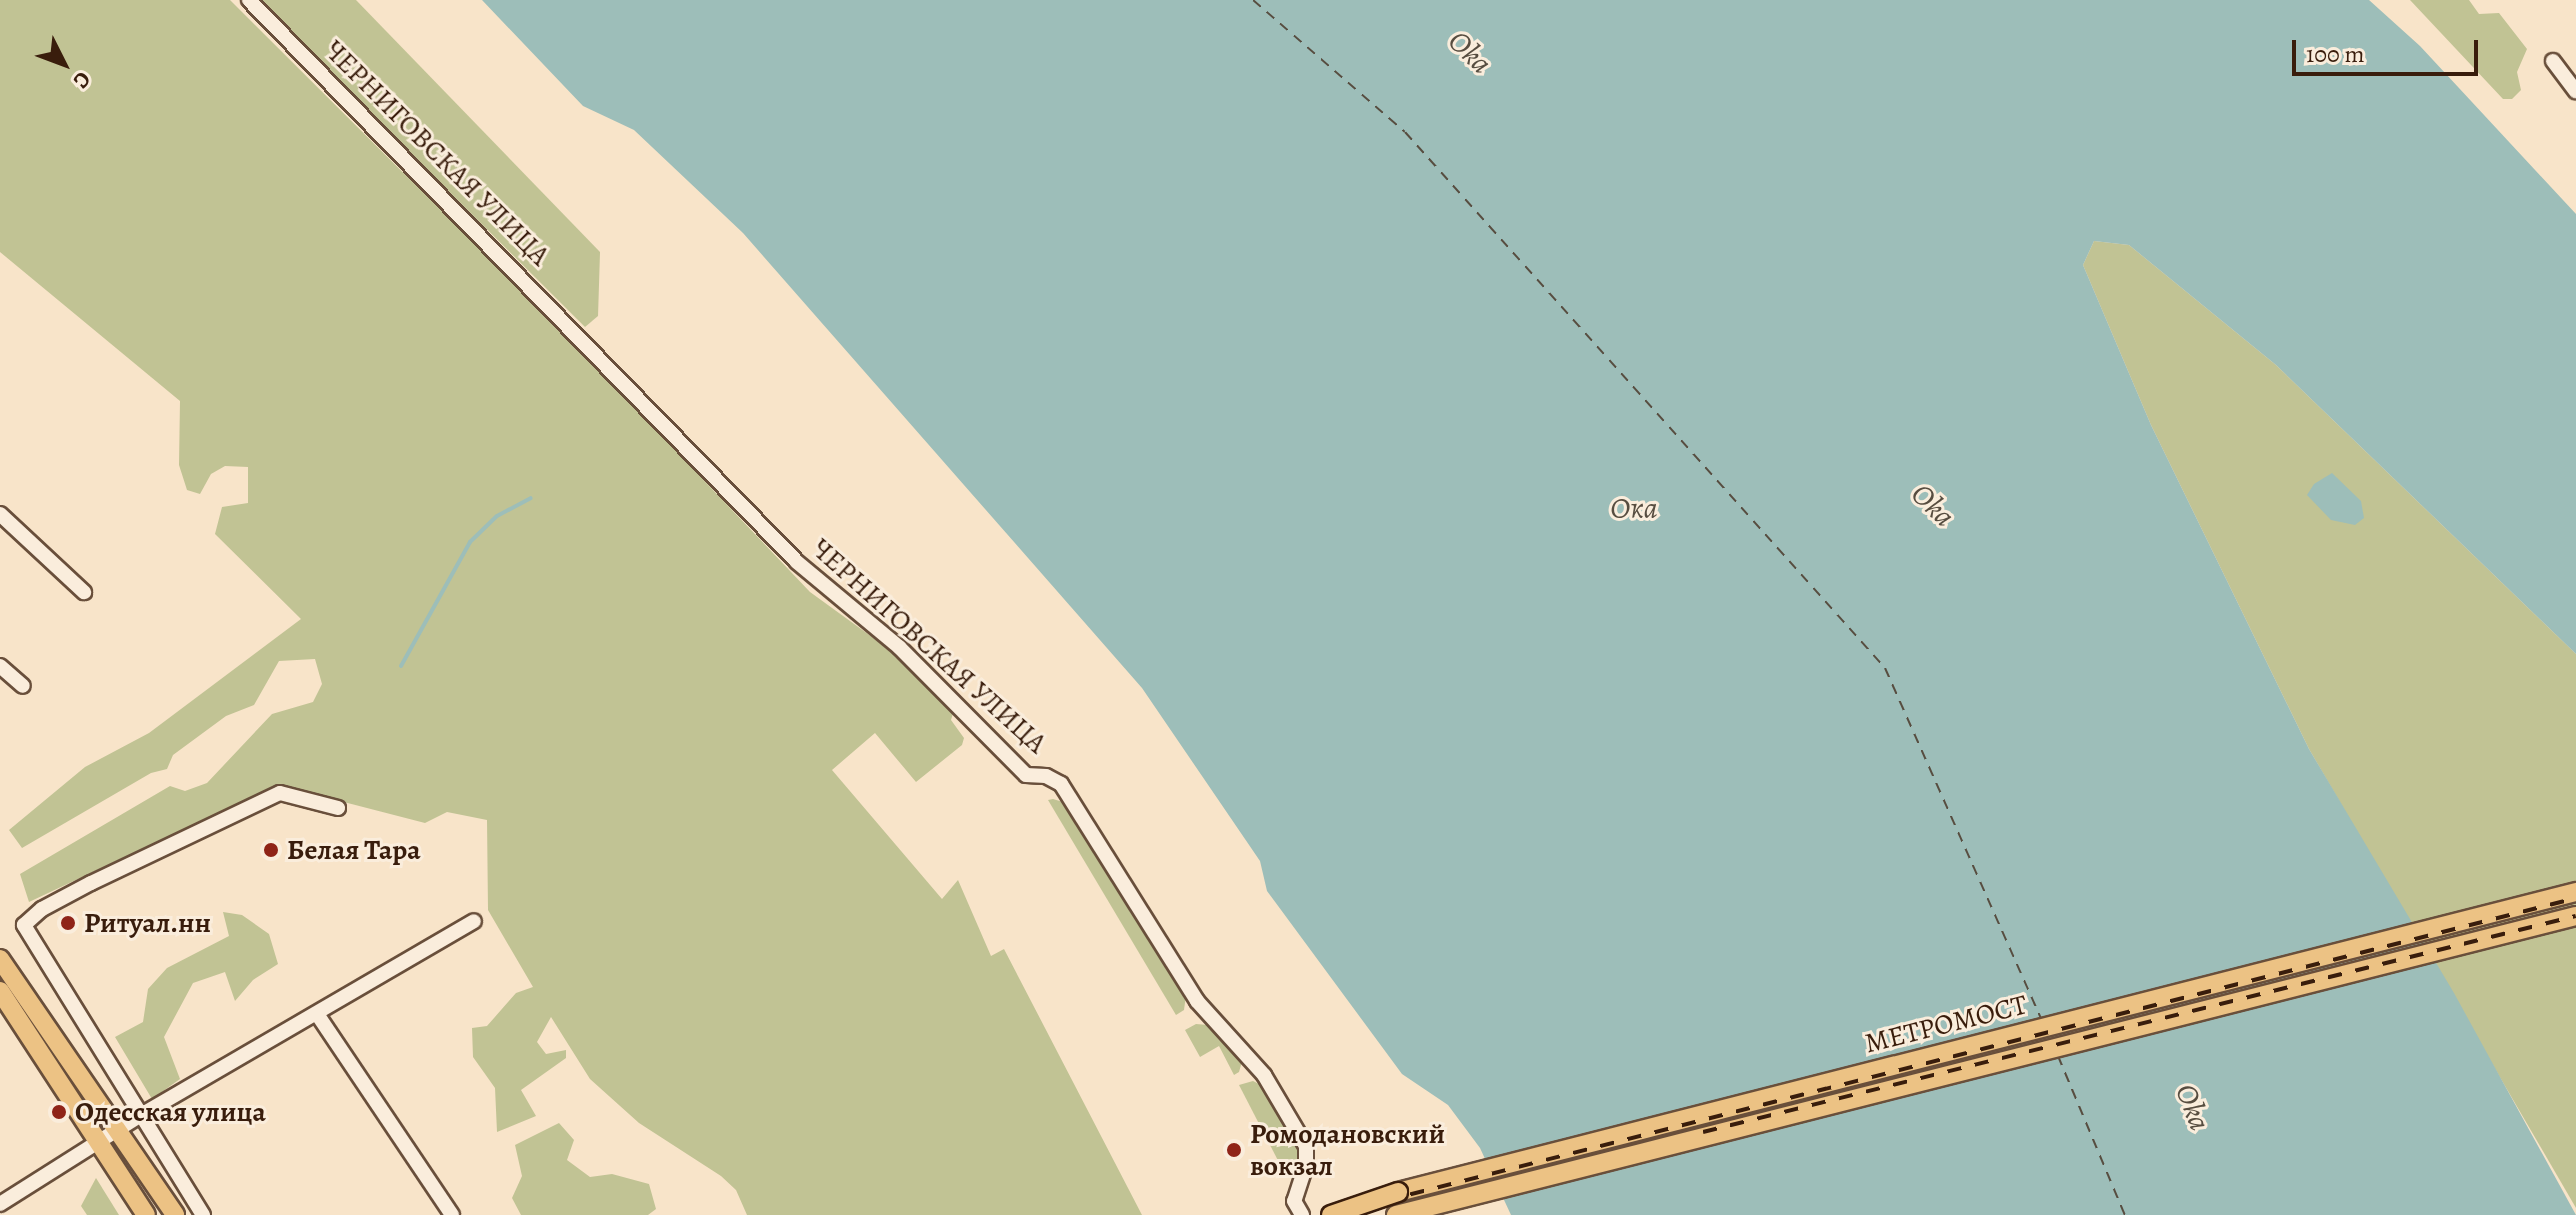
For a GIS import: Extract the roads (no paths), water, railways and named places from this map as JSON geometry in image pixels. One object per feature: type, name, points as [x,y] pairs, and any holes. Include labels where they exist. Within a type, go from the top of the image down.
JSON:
[{"type":"main road","name":"МЕТРОМОСТ","points":[[1331,1215],[1414,1188],[2576,892]]},
{"type":"main road","name":"МЕТРОМОСТ","points":[[1396,1215],[2576,916]]},
{"type":"main road","points":[[0,959],[7,979],[119,1128],[175,1215]]},
{"type":"main road","points":[[0,991],[146,1215]]},
{"type":"street","name":"ЧЕРНИГОВСКАЯ УЛИЦА","points":[[249,0],[588,343],[765,530],[837,600],[899,647],[1026,775],[1046,776],[1061,784],[1197,1001],[1264,1075],[1306,1146],[1306,1165],[1294,1201],[1302,1215]]},
{"type":"street","points":[[2553,61],[2576,91]]},
{"type":"street","points":[[0,514],[84,592]]},
{"type":"street","points":[[0,666],[23,686]]},
{"type":"street","points":[[203,1215],[24,925],[42,909],[91,883],[280,793],[338,808]]},
{"type":"street","points":[[0,1204],[119,1128],[474,921]]},
{"type":"street","points":[[317,1014],[450,1214]]},
{"type":"water","name":"Ока","points":[[482,0],[2369,0],[2420,46],[2576,214],[2576,654],[2276,365],[2129,245],[2094,241],[2083,265],[2151,425],[2309,749],[2454,993],[2576,1215],[1511,1215],[1480,1148],[1448,1105],[1402,1074],[1267,891],[1260,861],[1142,688],[743,233],[634,130],[583,106]]},
{"type":"water","points":[[2332,473],[2361,501],[2364,518],[2355,525],[2331,520],[2307,495],[2314,484]]},
{"type":"waterway","points":[[401,666],[470,542],[497,516],[531,498]]},
{"type":"railway","points":[[1329,1215],[2576,898]]},
{"type":"railway","points":[[1703,1132],[2576,916]]},
{"type":"place","name":"Белая Тара","points":[[271,850]]},
{"type":"place","name":"Ритуал.нн","points":[[68,923]]},
{"type":"place","name":"Одесская улица","points":[[59,1112]]},
{"type":"place","name":"Ромодановский вокзал","points":[[1234,1150]]},
{"type":"water label","name":"Oka","points":[[1470,52]]},
{"type":"water label","name":"Oka","points":[[1933,505]]},
{"type":"water label","name":"Oka","points":[[2193,1107]]}]
